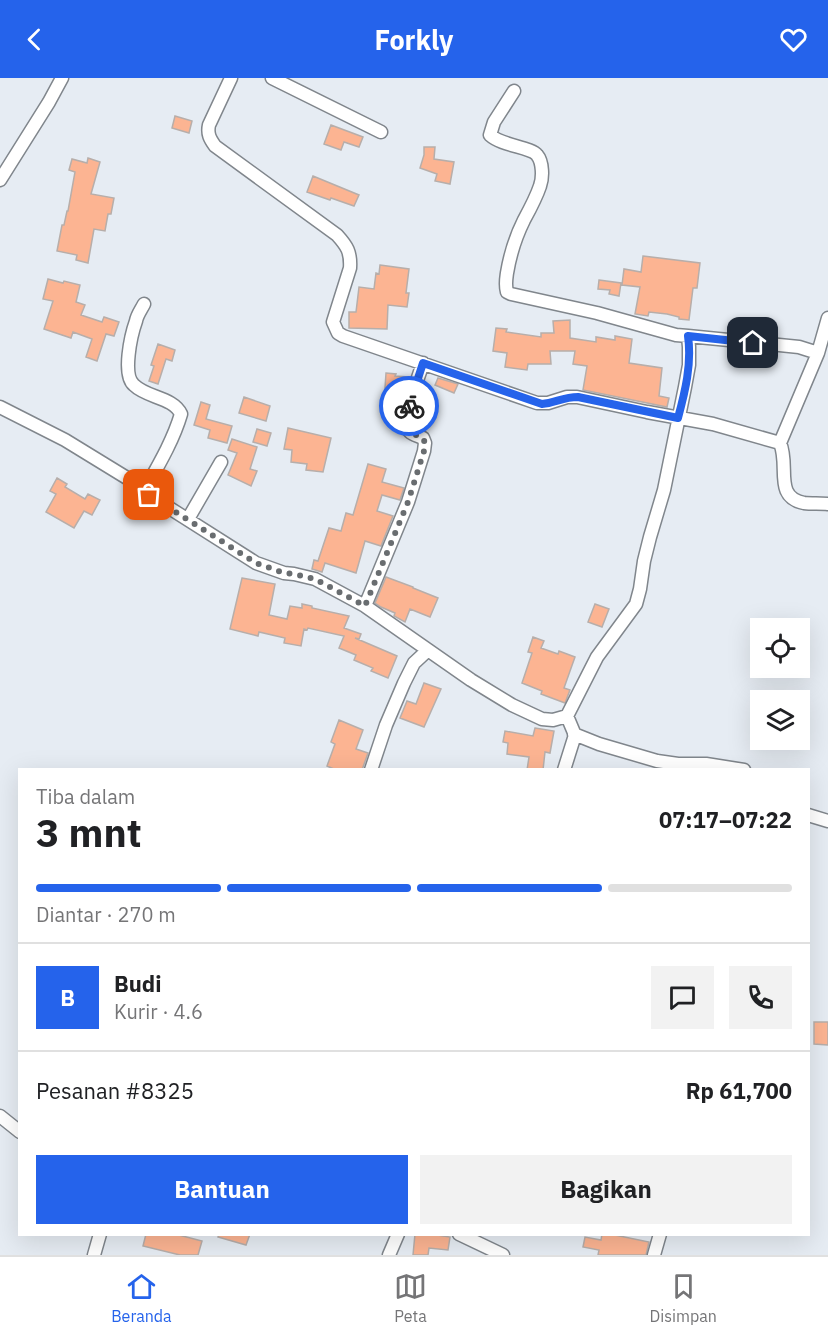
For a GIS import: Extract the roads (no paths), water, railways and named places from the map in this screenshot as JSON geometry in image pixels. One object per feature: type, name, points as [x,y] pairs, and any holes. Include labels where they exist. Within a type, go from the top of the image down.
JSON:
[{"type":"street","points":[[0,180],[62,78]]},
{"type":"street","points":[[231,78],[209,125],[209,138],[215,146],[330,230],[347,247],[350,268],[333,322],[338,333],[542,404],[567,397],[578,397],[713,424],[780,443]]},
{"type":"street","points":[[273,78],[381,132]]},
{"type":"street","points":[[514,91],[494,122],[490,135],[496,140],[534,151],[539,156],[541,184],[516,238],[509,264],[507,292],[676,334],[799,347],[818,353]]},
{"type":"street","points":[[144,304],[136,321],[127,363],[129,379],[134,386],[178,407],[181,414],[167,449],[144,491]]},
{"type":"street","points":[[828,318],[818,353],[780,443],[784,456],[785,492],[792,499],[799,501],[828,504]]},
{"type":"street","points":[[0,407],[64,440],[127,478],[256,563],[284,573],[315,579],[365,606],[471,680],[532,715],[553,720],[567,716],[597,657],[636,604],[639,596],[644,561],[664,490],[689,365],[688,336]]},
{"type":"street","points":[[365,606],[408,502],[424,451],[423,438],[410,433],[407,427],[408,410],[423,363]]},
{"type":"street","points":[[188,519],[221,462]]},
{"type":"street","points":[[372,768],[386,725],[404,683],[414,663],[428,650]]},
{"type":"street","points":[[565,768],[574,740],[567,716]]},
{"type":"street","points":[[574,734],[657,761],[731,768]]},
{"type":"street","points":[[810,816],[828,822]]},
{"type":"street","points":[[0,1116],[18,1130]]},
{"type":"street","points":[[94,1255],[99,1236]]},
{"type":"street","points":[[389,1255],[397,1236]]},
{"type":"street","points":[[463,1236],[503,1255]]},
{"type":"street","points":[[654,1255],[659,1236]]}]
